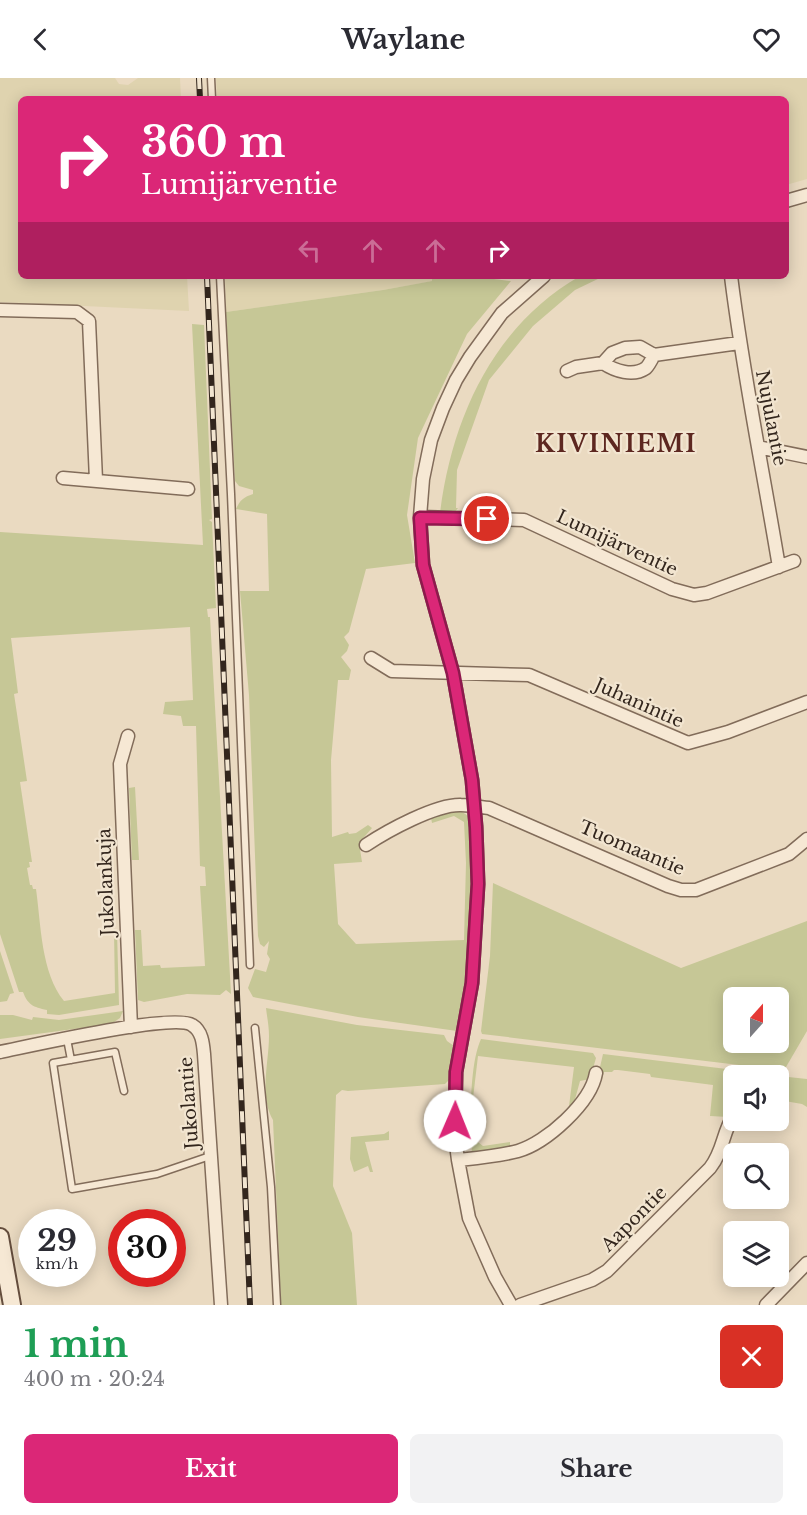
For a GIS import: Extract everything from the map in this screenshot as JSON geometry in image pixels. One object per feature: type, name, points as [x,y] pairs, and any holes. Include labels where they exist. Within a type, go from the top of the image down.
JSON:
[{"type":"main road","points":[[0,1237],[12,1305]]},
{"type":"street","points":[[789,200],[807,195]]},
{"type":"street","points":[[512,1305],[495,1277],[469,1218],[455,1137],[456,1072],[472,983],[478,884],[475,806],[453,673],[423,565],[420,518],[423,479],[432,440],[456,380],[502,313],[541,279]]},
{"type":"street","name":"Nujulantie","points":[[731,279],[739,343],[779,567]]},
{"type":"street","points":[[0,310],[77,312],[89,321],[96,480]]},
{"type":"street","points":[[603,363],[612,352],[625,348],[640,347],[654,356],[739,343]]},
{"type":"street","points":[[567,371],[576,367],[603,363],[618,372],[642,369],[654,356]]},
{"type":"street","points":[[758,447],[807,457]]},
{"type":"street","points":[[63,478],[188,489]]},
{"type":"street","name":"Lumijärventie","points":[[420,518],[524,520],[672,589],[694,595],[707,594],[794,561]]},
{"type":"street","name":"Juhanintie","points":[[371,658],[392,671],[529,675],[688,743],[696,743],[728,732],[807,702]]},
{"type":"street","name":"Jukolankuja","points":[[128,736],[120,764],[131,1027]]},
{"type":"street","name":"Tuomaantie","points":[[366,844],[395,826],[442,809],[459,804],[475,806],[505,813],[668,886],[681,890],[696,890],[789,854],[807,839]]},
{"type":"street","name":"Jukolantie","points":[[0,1052],[131,1027],[170,1022],[184,1022],[192,1025],[198,1031],[204,1054],[221,1305]]},
{"type":"street","points":[[458,1160],[518,1151],[547,1135],[585,1098],[595,1080],[596,1073]]},
{"type":"street","name":"Aapontie","points":[[520,1305],[592,1280],[607,1271],[710,1168],[722,1149],[726,1131]]},
{"type":"street","points":[[766,1305],[807,1263]]},
{"type":"lane","points":[[211,78],[212,96]]},
{"type":"lane","points":[[220,279],[231,484],[250,965]]},
{"type":"lane","points":[[255,1028],[272,1187],[277,1305]]},
{"type":"lane","points":[[67,1039],[71,1060]]},
{"type":"lane","points":[[124,1091],[115,1052],[53,1063],[72,1189],[157,1174],[210,1156]]},
{"type":"shaded area","points":[[0,78],[115,78],[119,84],[128,85],[138,78],[180,78],[181,96],[18,96],[18,279],[187,279],[189,311],[0,302]]},
{"type":"shaded area","points":[[216,78],[807,78],[807,179],[789,184],[789,96],[217,96]]},
{"type":"shaded area","points":[[225,279],[433,279],[433,281],[383,290],[226,312]]},
{"type":"green space","points":[[432,279],[494,279],[511,281],[467,334],[418,438],[407,515],[415,563],[366,569],[349,632],[344,637],[349,645],[341,657],[351,670],[349,680],[338,680],[331,760],[332,837],[348,832],[349,834],[356,833],[368,825],[372,828],[359,843],[362,862],[334,864],[338,924],[356,944],[464,940],[466,863],[464,822],[454,816],[432,823],[431,818],[455,811],[469,817],[472,884],[462,1026],[457,1031],[358,1017],[253,997],[248,988],[255,969],[266,972],[270,959],[267,954],[269,941],[264,947],[260,944],[258,936],[249,695],[240,591],[269,591],[267,514],[236,509],[243,499],[253,494],[253,490],[239,486],[235,481],[226,312],[432,281]]},
{"type":"green space","points":[[576,279],[598,279],[575,290],[533,326],[489,380],[457,470],[456,508],[458,508],[453,514],[440,513],[455,443],[467,409],[482,378],[501,348],[523,321],[549,297]]},
{"type":"green space","points":[[192,324],[204,325],[212,519],[209,520],[212,522],[216,608],[207,609],[208,617],[210,617],[231,994],[226,990],[220,995],[187,994],[144,1002],[138,1000],[135,930],[141,930],[143,966],[160,965],[161,968],[205,966],[200,886],[206,886],[205,867],[200,866],[196,726],[183,726],[181,716],[163,714],[165,702],[193,700],[190,627],[11,638],[18,693],[14,694],[27,781],[20,782],[32,862],[29,862],[30,867],[27,868],[30,885],[36,889],[46,962],[56,990],[64,1001],[115,993],[114,931],[117,931],[119,1005],[59,1015],[47,1014],[47,1010],[32,1005],[23,992],[19,992],[0,934],[0,532],[203,545]]},
{"type":"green space","points":[[135,787],[139,860],[132,860],[129,788]]},
{"type":"green space","points":[[493,883],[681,968],[807,921],[807,1031],[787,1065],[739,1065],[482,1034],[490,956]]},
{"type":"green space","points":[[0,951],[14,993],[10,994],[7,1001],[0,1002]]},
{"type":"green space","points":[[266,1008],[357,1025],[444,1035],[447,1041],[454,1046],[449,1080],[445,1084],[342,1090],[336,1095],[333,1186],[352,1233],[357,1305],[281,1305],[273,1120],[266,1100],[269,1036]]},
{"type":"green space","points":[[123,1011],[120,1018],[111,1024],[0,1039],[0,1015],[13,1015],[32,1020],[33,1017],[59,1020]]},
{"type":"green space","points":[[481,1039],[593,1053],[596,1058],[590,1079],[580,1081],[574,1103],[569,1106],[574,1067],[478,1056],[473,1098],[474,1139],[483,1146],[510,1142],[510,1148],[472,1154],[472,1079]]},
{"type":"green space","points":[[603,1054],[723,1069],[723,1117],[710,1116],[713,1085],[618,1070],[604,1072],[602,1079],[598,1076]]},
{"type":"green space","points":[[789,1077],[807,1079],[807,1107],[789,1102]]},
{"type":"green space","points":[[389,1131],[389,1140],[365,1142],[373,1172],[370,1172],[368,1166],[354,1172],[350,1159],[351,1137],[384,1134]]},
{"type":"railway","points":[[199,78],[200,96]]},
{"type":"railway","points":[[207,279],[250,1305]]},
{"type":"district","name":"KIVINIEMI","points":[[616,444]]},
{"type":"route","points":[[455,1121],[456,1072],[472,983],[478,884],[476,827],[472,780],[453,673],[423,565],[420,518],[487,519]]}]
